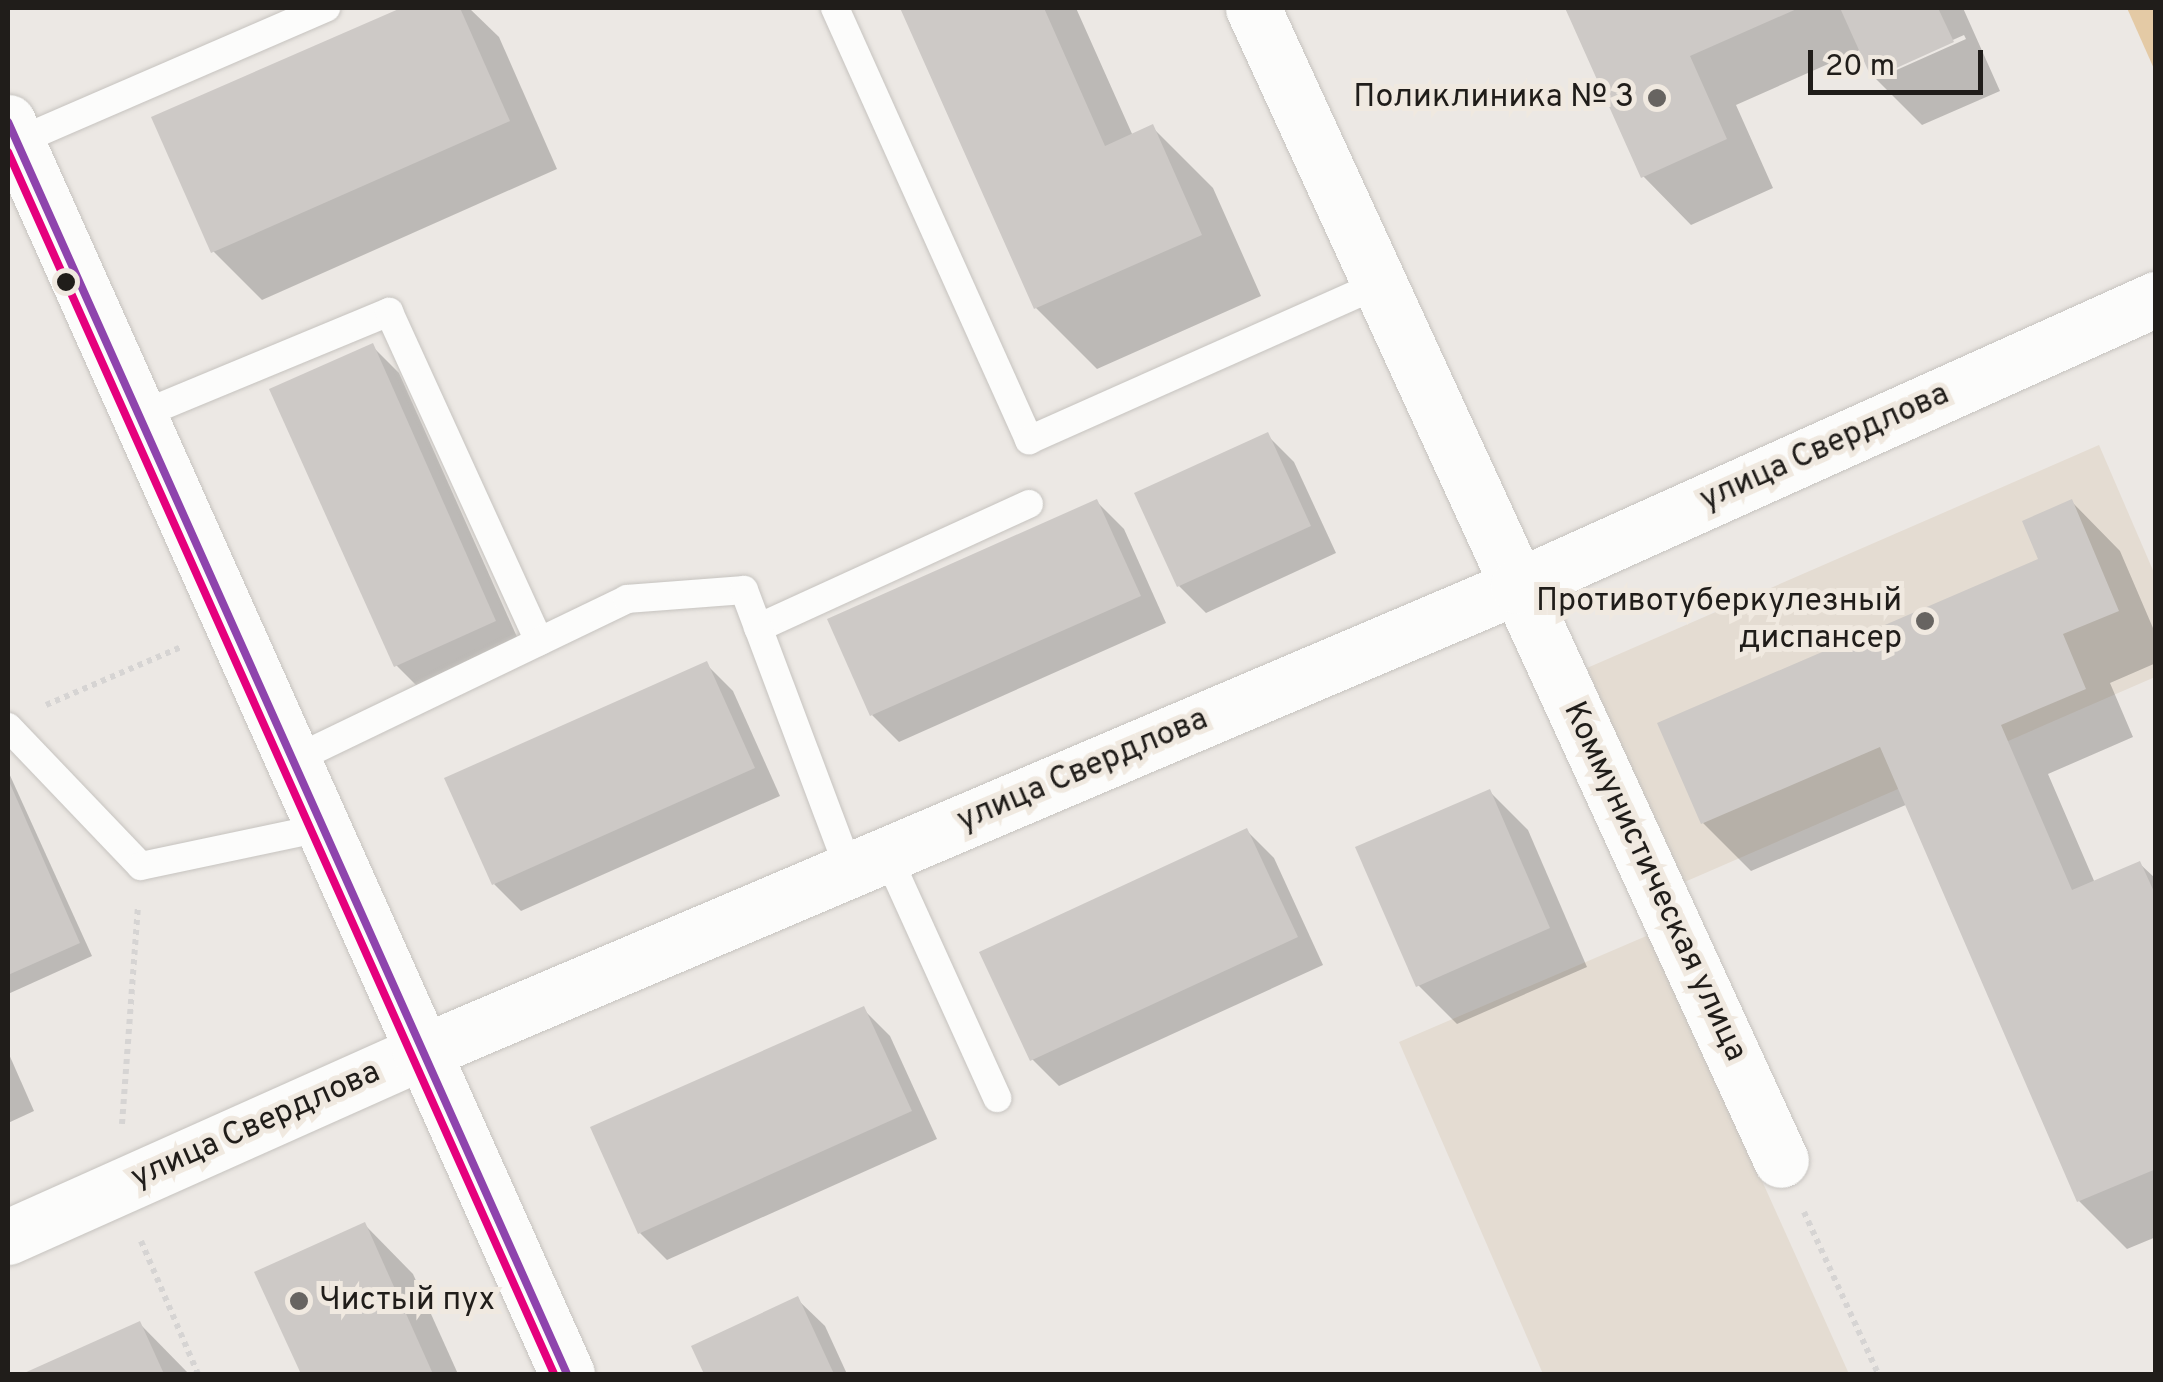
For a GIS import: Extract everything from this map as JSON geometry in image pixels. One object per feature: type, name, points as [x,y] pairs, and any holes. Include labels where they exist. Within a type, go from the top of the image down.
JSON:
[{"type":"street","name":"Коммунистическая улица","points":[[1259,9],[1380,284],[1781,1160]]},
{"type":"street","points":[[12,132],[420,1053],[567,1374]]},
{"type":"street","name":"улица Свердлова","points":[[8,1237],[420,1053],[1518,586],[2156,299]]},
{"type":"lane","points":[[12,132],[326,8]]},
{"type":"lane","points":[[836,8],[1029,440],[1380,284]]},
{"type":"lane","points":[[138,416],[389,312],[539,642]]},
{"type":"lane","points":[[758,628],[1028,504]]},
{"type":"lane","points":[[291,761],[627,599],[744,590],[868,863],[997,1098]]},
{"type":"lane","points":[[8,727],[141,866],[321,828]]},
{"type":"path","points":[[43,707],[230,625]]},
{"type":"path","points":[[1781,1160],[1878,1374]]},
{"type":"shaded area","points":[[2127,8],[2155,8],[2155,71]]},
{"type":"shaded area","name":"Противотуберкулезный диспансер","points":[[2099,445],[2155,575],[2155,677],[1680,884],[1587,668]]},
{"type":"shaded area","points":[[1651,934],[1849,1374],[1543,1374],[1399,1042]]},
{"type":"building","points":[[401,8],[460,8],[510,121],[211,253],[151,117]]},
{"type":"building","points":[[900,8],[1044,8],[1105,146],[1153,124],[1202,235],[1034,309]]},
{"type":"building","name":"Поликлиника № 3","points":[[1565,8],[1799,8],[1690,56],[1727,139],[1641,178]]},
{"type":"building","points":[[1840,8],[1938,8],[1954,42],[1872,79]]},
{"type":"building","points":[[373,343],[496,621],[394,667],[269,389]]},
{"type":"building","points":[[1268,432],[1311,526],[1177,587],[1134,493]]},
{"type":"building","points":[[1097,499],[1141,596],[870,716],[827,619]]},
{"type":"building","points":[[2072,499],[2119,611],[2063,634],[2086,689],[2001,725],[2072,890],[2140,861],[2156,896],[2156,1169],[2077,1202],[1880,747],[1701,824],[1657,723],[2038,559],[2022,521]]},
{"type":"building","points":[[707,661],[755,768],[492,885],[444,778]]},
{"type":"building","points":[[8,779],[80,943],[8,975]]},
{"type":"building","points":[[1490,789],[1550,928],[1416,987],[1355,847]]},
{"type":"building","points":[[1247,828],[1298,937],[1030,1061],[979,952]]},
{"type":"building","points":[[864,1006],[912,1111],[638,1234],[590,1127]]},
{"type":"building","points":[[365,1222],[433,1374],[301,1374],[254,1272]]},
{"type":"building","points":[[798,1296],[834,1374],[704,1374],[691,1346]]},
{"type":"building","points":[[140,1321],[164,1374],[22,1374]]},
{"type":"transit line","points":[[8,122],[567,1374]]},
{"type":"transit line","points":[[8,152],[554,1374]]},
{"type":"place","name":"Поликлиника № 3","points":[[1657,98]]},
{"type":"place","name":"Противотуберкулезный диспансер","points":[[1925,621]]},
{"type":"place","name":"Чистый пух","points":[[299,1301]]}]
